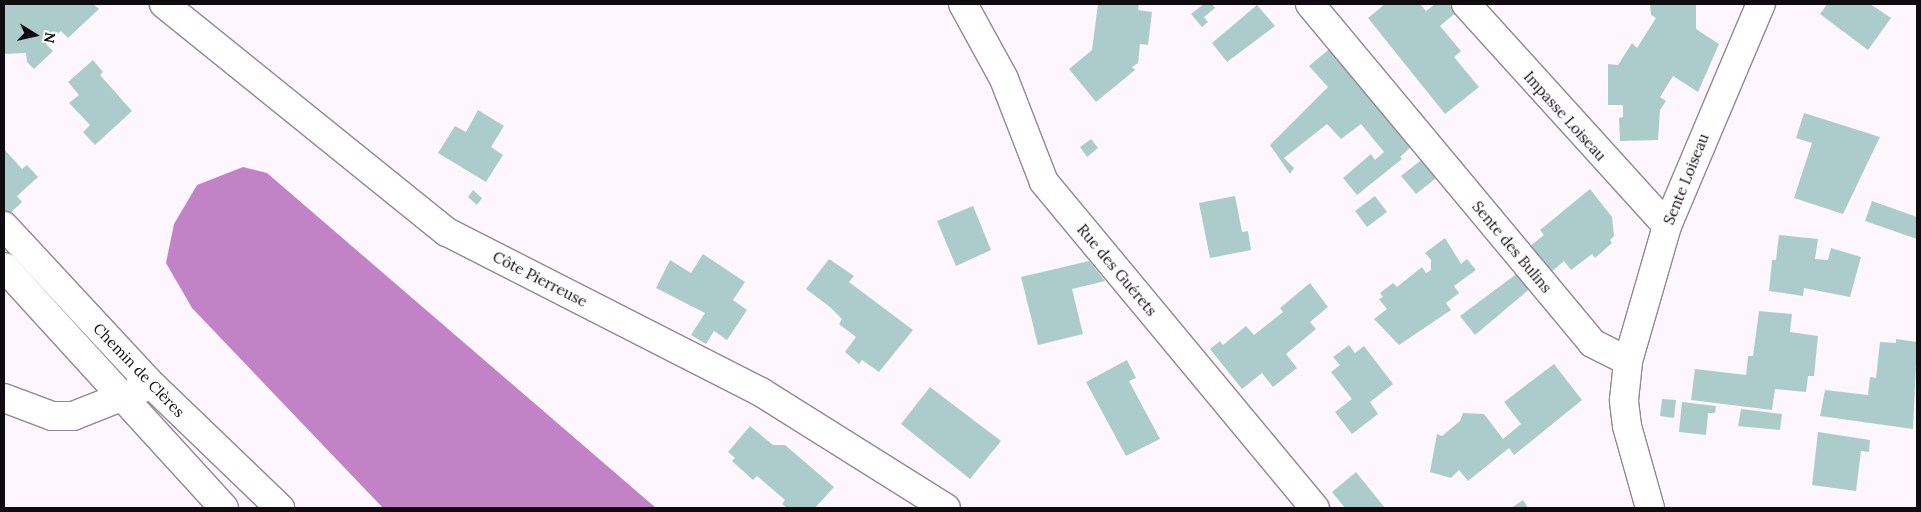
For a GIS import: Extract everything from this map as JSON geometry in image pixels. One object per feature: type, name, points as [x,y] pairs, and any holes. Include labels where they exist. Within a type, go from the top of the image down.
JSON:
[{"type":"street","name":"Côte Pierreuse","points":[[164,4],[447,232],[761,392],[946,508]]},
{"type":"street","name":"Rue des Guérets","points":[[963,4],[1004,79],[1044,182],[1315,508]]},
{"type":"street","name":"Sente des Bulins","points":[[1310,4],[1592,343],[1628,361]]},
{"type":"street","name":"Impasse Loiseau","points":[[1466,4],[1667,226]]},
{"type":"street","name":"Sente Loiseau","points":[[1628,361],[1667,226],[1761,4]]},
{"type":"street","name":"Chemin de Clères","points":[[4,226],[152,385],[280,508]]},
{"type":"street","name":"Chemin de Clères","points":[[4,266],[224,508]]},
{"type":"street","points":[[1628,361],[1624,400],[1627,426],[1650,508]]},
{"type":"street","points":[[4,398],[52,416],[73,416],[152,385]]},
{"type":"shaded area","points":[[243,167],[267,173],[656,508],[383,508],[192,308],[166,263],[174,224],[197,185]]},
{"type":"building","points":[[4,4],[93,4],[99,9],[68,38],[61,31],[46,44],[53,51],[34,69],[27,62],[26,53],[4,54]]},
{"type":"building","points":[[1098,4],[1139,4],[1138,10],[1152,12],[1148,45],[1140,44],[1138,63],[1132,67],[1135,70],[1096,102],[1069,69],[1092,50]]},
{"type":"building","points":[[1204,4],[1212,4],[1215,8],[1204,17],[1208,22],[1202,27],[1191,14]]},
{"type":"building","points":[[1385,4],[1420,4],[1426,11],[1435,4],[1455,4],[1460,9],[1440,26],[1461,51],[1454,57],[1479,87],[1445,114],[1368,18]]},
{"type":"building","points":[[1650,4],[1696,4],[1696,29],[1719,44],[1698,92],[1673,76],[1660,97],[1666,101],[1660,110],[1658,140],[1620,141],[1619,118],[1623,117],[1623,105],[1608,105],[1608,64],[1618,65],[1632,43],[1637,48],[1656,18],[1651,15]]},
{"type":"building","points":[[1827,4],[1870,4],[1891,18],[1868,50],[1820,14]]},
{"type":"building","points":[[1257,5],[1275,26],[1227,62],[1212,43]]},
{"type":"building","points":[[1334,45],[1414,144],[1400,157],[1402,159],[1357,195],[1343,178],[1371,154],[1375,160],[1384,152],[1361,124],[1341,139],[1327,124],[1284,158],[1294,168],[1290,174],[1270,145],[1328,87],[1309,66]]},
{"type":"building","points":[[93,60],[103,72],[100,75],[132,111],[95,145],[83,132],[90,125],[69,103],[79,95],[68,82]]},
{"type":"building","points":[[478,110],[504,126],[491,147],[503,155],[486,182],[438,153],[455,126],[466,132]]},
{"type":"building","points":[[1804,113],[1880,137],[1843,214],[1794,198],[1812,143],[1796,138]]},
{"type":"building","points":[[1091,139],[1098,148],[1087,157],[1080,147]]},
{"type":"building","points":[[4,149],[22,169],[27,165],[38,177],[17,196],[22,202],[7,216],[4,212]]},
{"type":"building","points":[[1425,157],[1440,175],[1416,194],[1401,176]]},
{"type":"building","points":[[1590,189],[1612,217],[1614,236],[1610,240],[1612,243],[1595,258],[1592,254],[1571,270],[1564,261],[1550,273],[1529,247],[1544,235],[1540,230]]},
{"type":"building","points":[[473,190],[482,198],[477,205],[468,197]]},
{"type":"building","points":[[1235,196],[1242,232],[1248,231],[1251,250],[1210,258],[1199,203]]},
{"type":"building","points":[[1375,196],[1387,212],[1367,227],[1355,211]]},
{"type":"building","points":[[1872,201],[1917,217],[1917,239],[1865,221]]},
{"type":"building","points":[[973,206],[991,250],[956,266],[937,221]]},
{"type":"building","points":[[1779,235],[1818,239],[1815,259],[1828,260],[1831,248],[1861,257],[1850,297],[1804,288],[1803,296],[1769,291],[1772,260],[1776,260]]},
{"type":"building","points":[[1445,238],[1461,264],[1467,259],[1476,270],[1454,286],[1459,293],[1446,303],[1451,310],[1399,345],[1374,319],[1387,309],[1379,299],[1383,297],[1380,293],[1393,283],[1397,287],[1422,267],[1426,273],[1431,270],[1431,260],[1425,253]]},
{"type":"building","points":[[703,254],[745,282],[733,300],[747,310],[727,340],[714,331],[706,344],[691,335],[705,313],[656,288],[670,260],[691,273]]},
{"type":"building","points":[[829,259],[854,276],[849,282],[913,330],[879,372],[862,360],[859,364],[845,352],[856,337],[839,324],[842,319],[830,307],[806,289]]},
{"type":"building","points":[[1089,261],[1105,281],[1072,289],[1083,334],[1038,345],[1021,277]]},
{"type":"building","points":[[1519,272],[1532,287],[1475,335],[1460,316]]},
{"type":"building","points":[[1310,283],[1328,307],[1310,322],[1316,329],[1286,354],[1297,368],[1273,387],[1262,373],[1242,389],[1210,349],[1220,341],[1223,345],[1246,326],[1254,335],[1283,312],[1280,308]]},
{"type":"building","points":[[1759,311],[1792,314],[1790,332],[1818,336],[1814,376],[1808,376],[1806,392],[1775,389],[1772,410],[1691,400],[1695,369],[1746,375],[1748,356],[1753,356]]},
{"type":"building","points":[[1896,339],[1917,342],[1913,429],[1820,416],[1825,390],[1868,395],[1870,377],[1876,378],[1880,342],[1896,343]]},
{"type":"building","points":[[1349,345],[1355,353],[1364,346],[1393,384],[1370,402],[1378,414],[1352,434],[1335,412],[1352,399],[1331,372],[1340,365],[1333,357]]},
{"type":"building","points":[[1127,360],[1136,378],[1129,381],[1160,439],[1126,456],[1086,382]]},
{"type":"building","points":[[1554,364],[1582,400],[1514,455],[1509,448],[1468,481],[1459,470],[1451,478],[1430,472],[1437,434],[1442,436],[1460,421],[1463,413],[1484,414],[1503,439],[1521,424],[1504,402]]},
{"type":"building","points":[[930,387],[1001,441],[970,479],[901,424]]},
{"type":"building","points":[[1662,399],[1676,400],[1674,418],[1660,416]]},
{"type":"building","points":[[1682,402],[1716,406],[1715,413],[1708,413],[1706,435],[1679,432]]},
{"type":"building","points":[[1741,409],[1782,414],[1780,430],[1738,426]]},
{"type":"building","points":[[750,426],[773,445],[785,445],[834,487],[815,508],[787,508],[782,504],[785,500],[757,476],[753,480],[732,461],[735,458],[728,452]]},
{"type":"building","points":[[1818,432],[1870,440],[1869,452],[1861,451],[1856,491],[1812,485]]},
{"type":"building","points":[[1356,472],[1385,508],[1345,508],[1332,492]]},
{"type":"building","points":[[1523,500],[1528,508],[1511,508]]}]
